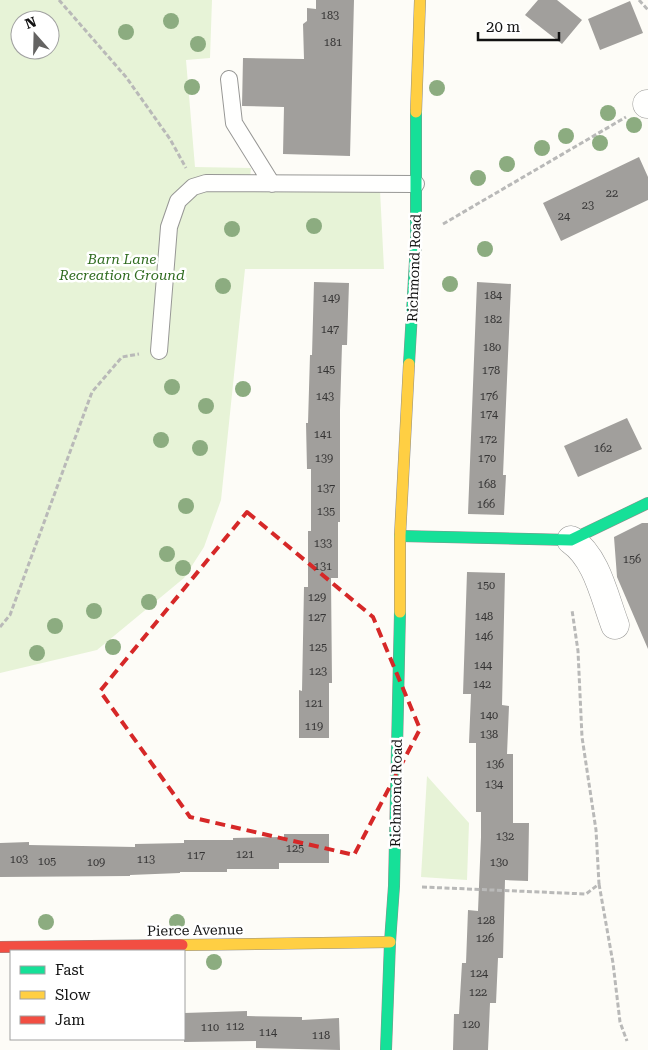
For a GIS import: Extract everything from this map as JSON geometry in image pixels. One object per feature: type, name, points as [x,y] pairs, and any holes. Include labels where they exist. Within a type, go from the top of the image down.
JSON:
[{"type":"street","name":"Richmond Road","points":[[386,1050],[394,886],[400,536],[416,243],[416,112],[420,0]]},
{"type":"street","points":[[400,536],[571,540],[648,503]]},
{"type":"street","points":[[571,540],[582,547],[595,569],[614,625]]},
{"type":"street","name":"Pierce Avenue","points":[[0,947],[390,942]]},
{"type":"lane","points":[[229,79],[234,122],[272,184]]},
{"type":"lane","points":[[159,351],[169,227],[178,201],[193,187],[206,183],[416,184]]},
{"type":"path","points":[[59,0],[137,92],[170,139],[184,163],[193,187]]},
{"type":"path","points":[[639,0],[648,10]]},
{"type":"path","points":[[416,243],[451,218],[524,178],[648,104]]},
{"type":"path","points":[[0,627],[10,615],[92,392],[122,357],[159,351]]},
{"type":"path","points":[[572,610],[578,651],[582,737],[596,830],[599,884],[613,963],[620,1022],[627,1041]]},
{"type":"path","points":[[394,886],[586,894],[599,884]]},
{"type":"highlighted area","points":[[247,512],[373,617],[420,729],[354,855],[190,817],[100,691]]},
{"type":"green space","name":"Barn Lane Recreation Ground","points":[[0,0],[212,0],[210,58],[186,60],[195,167],[251,168],[249,189],[380,190],[384,269],[245,269],[221,500],[204,547],[184,578],[97,650],[0,673]]},
{"type":"green space","points":[[427,776],[469,823],[467,880],[421,877]]},
{"type":"building","points":[[316,0],[354,0],[350,156],[283,154],[284,107],[242,106],[243,58],[304,59],[303,24],[307,21],[307,8],[316,9]]},
{"type":"building","points":[[538,0],[557,0],[582,20],[562,44],[525,15]]},
{"type":"building","points":[[630,1],[643,33],[600,50],[588,19]]},
{"type":"building","points":[[639,157],[648,177],[648,200],[561,241],[543,203]]},
{"type":"building","points":[[314,282],[349,283],[347,345],[342,345],[338,578],[331,578],[332,683],[329,683],[329,738],[299,738],[299,690],[302,691],[304,587],[308,587],[308,531],[311,531],[311,469],[307,469],[306,423],[308,423],[310,355],[312,355]]},
{"type":"building","points":[[477,282],[511,284],[503,475],[506,475],[504,515],[468,514]]},
{"type":"building","points":[[627,418],[642,449],[578,477],[564,446]]},
{"type":"building","points":[[642,523],[648,523],[648,649],[617,577],[614,537]]},
{"type":"building","points":[[467,572],[505,573],[502,705],[509,706],[507,754],[513,754],[513,823],[529,823],[528,881],[505,880],[503,958],[498,958],[496,1003],[490,1003],[488,1050],[453,1050],[454,1014],[459,1014],[462,963],[466,963],[468,910],[478,911],[481,837],[481,812],[476,812],[476,743],[469,743],[471,694],[463,694]]},
{"type":"building","points":[[284,834],[329,834],[329,863],[279,863],[279,869],[227,869],[227,872],[180,872],[130,876],[0,877],[0,843],[29,842],[29,845],[135,847],[135,844],[184,843],[184,840],[284,837]]},
{"type":"building","points":[[247,1011],[247,1016],[302,1017],[302,1020],[339,1018],[340,1050],[256,1048],[256,1041],[184,1042],[185,1013]]},
{"type":"traffic: fast","points":[[409,364],[416,243],[416,112]]},
{"type":"traffic: fast","points":[[400,536],[571,540],[648,503]]},
{"type":"traffic: fast","points":[[386,1050],[394,886],[400,612]]},
{"type":"traffic: slow","points":[[416,112],[420,0]]},
{"type":"traffic: slow","points":[[400,612],[400,536],[409,364]]},
{"type":"traffic: slow","points":[[182,945],[390,942]]},
{"type":"traffic: jam","points":[[0,947],[182,945]]}]
